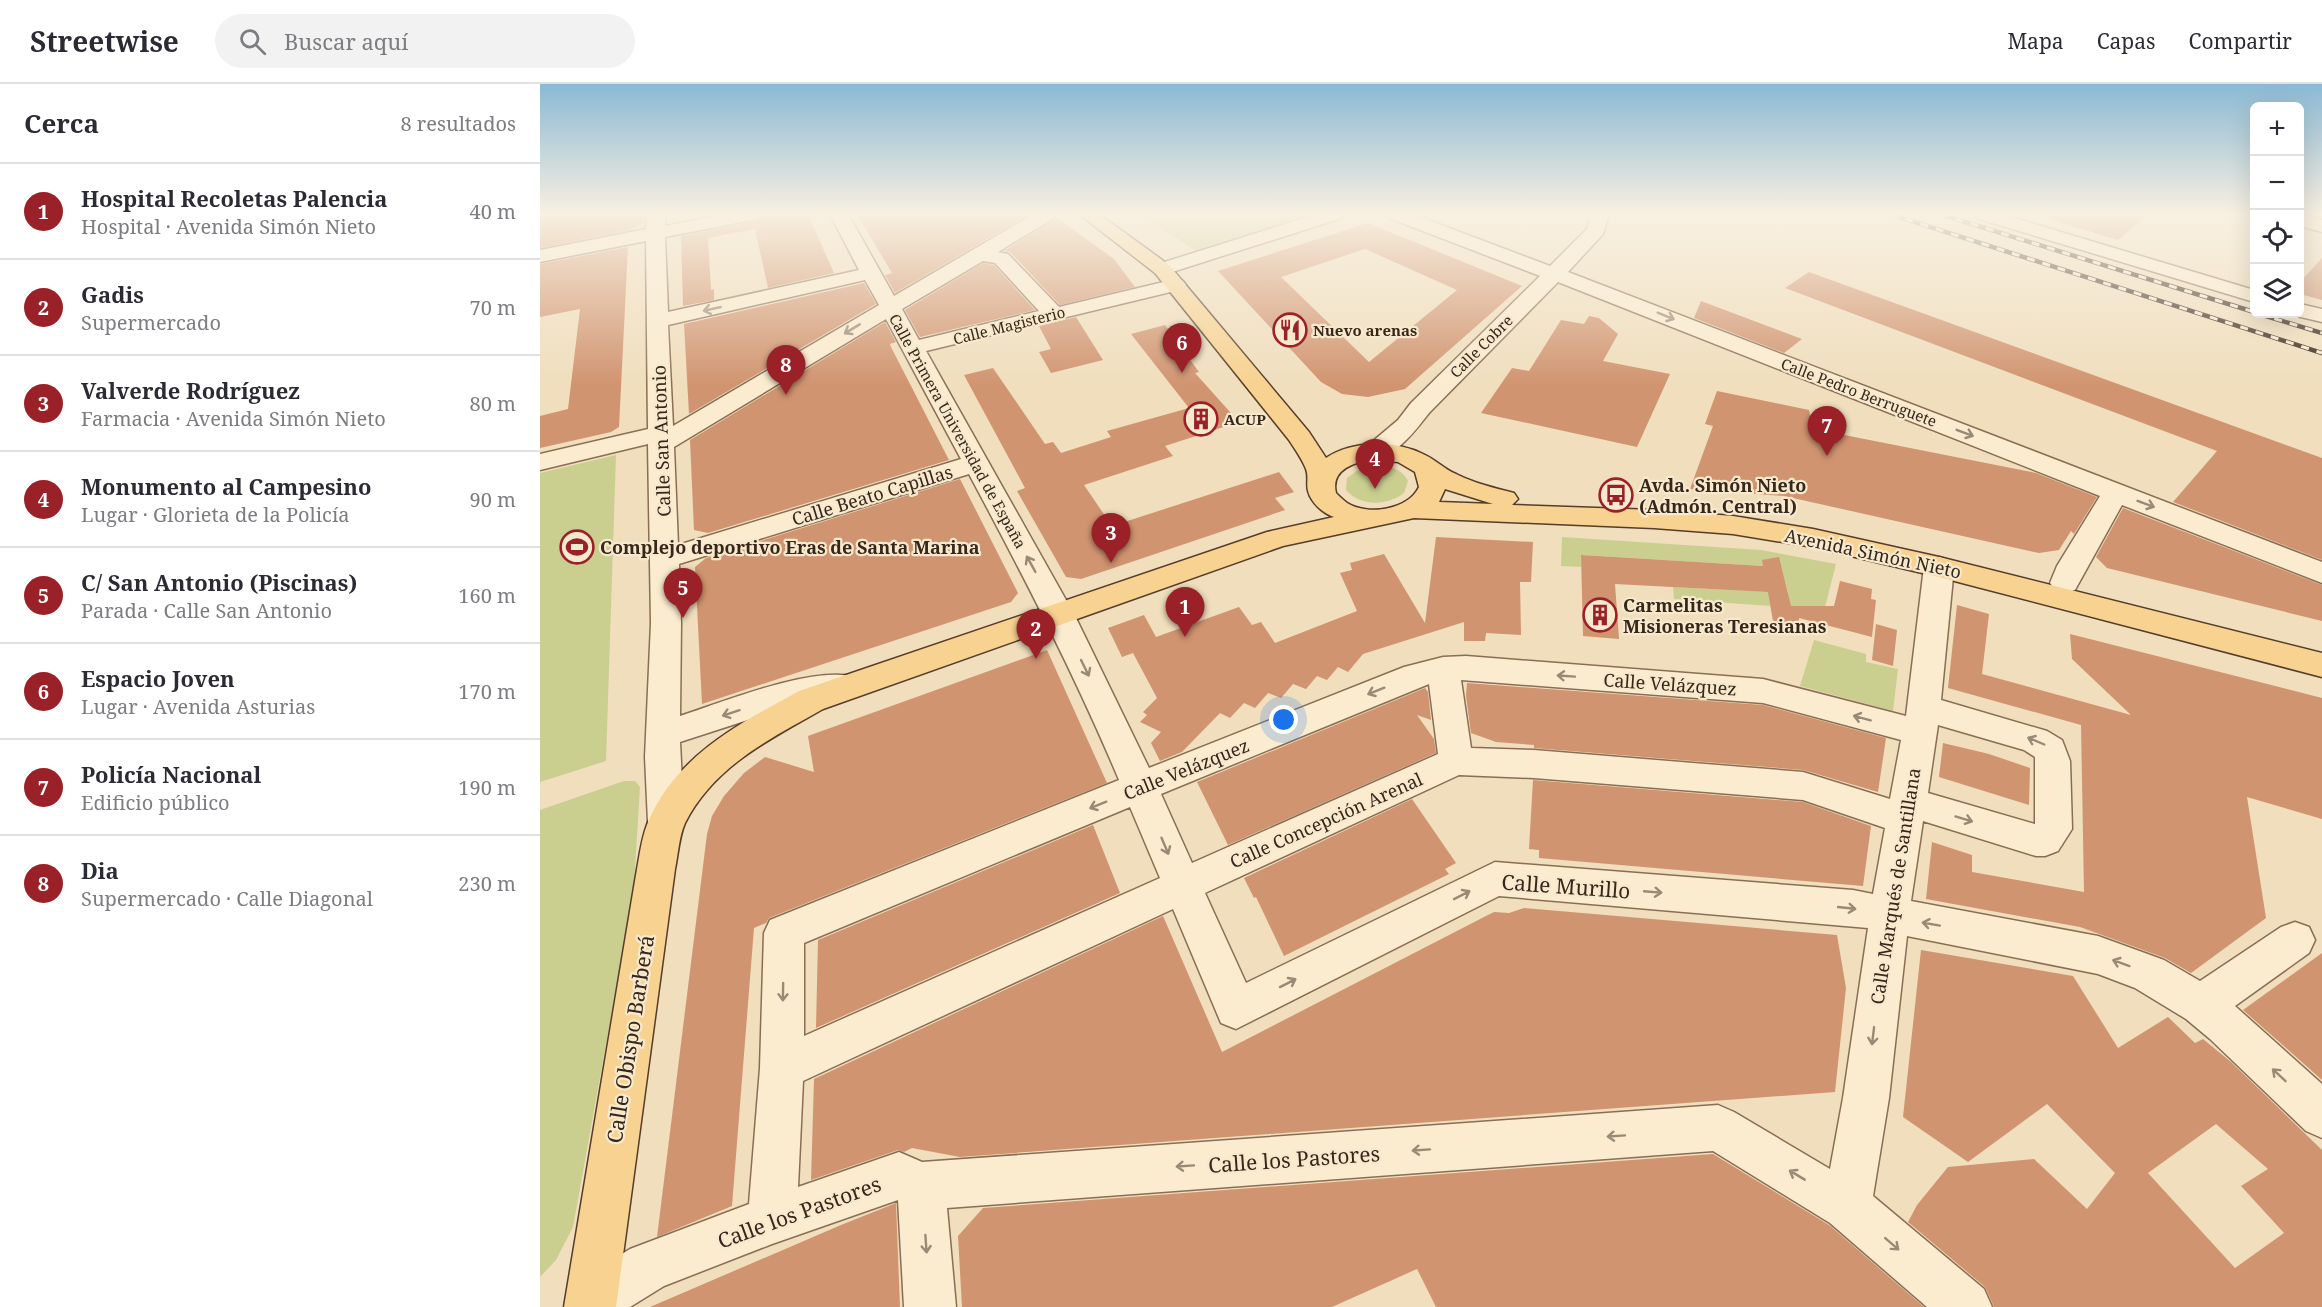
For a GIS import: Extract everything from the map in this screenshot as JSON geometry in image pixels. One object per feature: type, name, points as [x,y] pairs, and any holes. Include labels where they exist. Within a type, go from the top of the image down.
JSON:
[{"type":"main road","points":[[1161,271],[1169,277],[1300,437],[1317,464],[1322,487],[1329,504],[1339,511],[1369,519]]},
{"type":"main road","points":[[666,822],[687,790],[721,753],[744,737],[811,700],[1059,616],[1277,538],[1369,519],[1385,518],[1414,510],[1426,501],[1432,491],[1432,480],[1423,466],[1399,454],[1365,453],[1328,448],[1300,437]]},
{"type":"main road","points":[[1277,538],[1301,519],[1334,464],[1365,453]]},
{"type":"main road","name":"Avenida Simón Nieto","points":[[1423,466],[1448,482],[1469,491],[1506,500],[1567,505],[1745,512],[1797,518],[2065,583],[2318,659]]},
{"type":"main road","name":"Avenida Simón Nieto","points":[[1414,510],[1733,525],[1814,538],[1939,567],[2171,627],[2318,659]]},
{"type":"main road","points":[[1939,567],[1978,571],[2042,588],[2059,587],[2065,583],[2068,590],[2085,599],[2146,613],[2171,627]]},
{"type":"main road","name":"Calle Obispo Barberá","points":[[590,1305],[633,1014],[656,868],[666,822]]},
{"type":"street","name":"Calle San Antonio","points":[[657,271],[666,623],[663,776]]},
{"type":"street","points":[[540,462],[662,438],[949,271]]},
{"type":"street","points":[[1013,271],[1054,314]]},
{"type":"street","name":"Calle Magisterio","points":[[912,348],[1054,314],[1185,271]]},
{"type":"street","name":"Calle Pedro Berruguete","points":[[1544,271],[1570,279],[2322,573]]},
{"type":"street","name":"Calle Cobre","points":[[1365,453],[1407,425],[1420,408],[1555,271]]},
{"type":"street","points":[[2172,271],[2250,295]]},
{"type":"street","name":"Calle Primera Universidad de España","points":[[872,273],[1059,616],[1107,712],[1236,1009]]},
{"type":"street","points":[[658,321],[872,273]]},
{"type":"street","points":[[2304,311],[2322,316]]},
{"type":"street","points":[[1407,425],[1423,466]]},
{"type":"street","name":"Calle Beato Capillas","points":[[665,559],[976,463]]},
{"type":"street","points":[[2065,583],[2072,566],[2116,492]]},
{"type":"street","name":"Calle Marqués de Santillana","points":[[1847,1206],[1866,1098],[1889,915],[1921,720],[1939,567]]},
{"type":"street","name":"Calle Velázquez","points":[[782,1068],[784,933],[1415,675],[1443,669],[1466,668],[1763,691],[2035,740],[2050,750],[2053,761],[2054,829],[2045,840],[2036,840],[1906,811]]},
{"type":"street","points":[[1443,669],[1456,761]]},
{"type":"street","points":[[663,734],[809,688],[829,685],[848,686]]},
{"type":"street","points":[[663,734],[695,741],[744,737]]},
{"type":"street","name":"Calle Concepción Arenal","points":[[782,1068],[1456,761],[1534,764],[1803,786],[1906,811]]},
{"type":"street","name":"Calle Obispo Barberá","points":[[663,776],[666,822]]},
{"type":"street","name":"Calle Murillo","points":[[1236,1009],[1495,879],[1853,908],[2098,955],[2149,974],[2201,1005],[2225,1024],[2322,1114]]},
{"type":"street","points":[[2201,1005],[2295,940]]},
{"type":"street","points":[[772,1220],[782,1068]]},
{"type":"street","name":"Calle los Pastores","points":[[590,1305],[648,1267],[772,1220],[900,1176],[921,1186],[1718,1128],[1847,1206],[1966,1307]]},
{"type":"street","points":[[921,1186],[930,1307]]},
{"type":"green space","name":"Complejo deportivo Eras de Santa Marina","points":[[616,455],[606,761],[540,782],[540,473]]},
{"type":"green space","points":[[1371,465],[1387,466],[1405,476],[1408,481],[1404,493],[1390,500],[1374,503],[1352,496],[1346,490],[1347,478],[1361,468]]},
{"type":"green space","points":[[1562,537],[1761,550],[1836,564],[1824,611],[1799,606],[1674,599],[1673,587],[1788,593],[1781,567],[1581,555],[1581,567],[1561,566]]},
{"type":"green space","points":[[1814,640],[1866,654],[1866,662],[1898,669],[1893,711],[1800,686]]},
{"type":"green space","points":[[624,781],[635,781],[640,787],[634,885],[627,928],[573,1227],[556,1260],[540,1277],[540,810]]},
{"type":"building","points":[[540,271],[627,271],[619,427],[611,432],[540,448],[540,416],[568,409],[580,309],[540,317]]},
{"type":"building","points":[[682,271],[710,271],[714,300],[683,306]]},
{"type":"building","points":[[764,271],[833,271],[834,273],[768,288]]},
{"type":"building","points":[[891,271],[932,271],[895,293],[885,275],[892,273]]},
{"type":"building","points":[[970,271],[1000,271],[1035,310],[920,337],[905,310]]},
{"type":"building","points":[[1028,271],[1123,271],[1135,287],[1060,305]]},
{"type":"building","points":[[1218,271],[1299,271],[1281,277],[1369,362],[1457,290],[1415,271],[1486,271],[1522,286],[1405,389],[1368,397],[1342,394],[1321,382]]},
{"type":"building","points":[[2310,271],[2322,271],[2322,300],[2304,295],[2304,278]]},
{"type":"building","points":[[1809,272],[2322,458],[2322,560],[2173,502],[2217,451],[1785,288]]},
{"type":"building","points":[[864,283],[876,304],[689,414],[684,324]]},
{"type":"building","points":[[1701,301],[1802,339],[1784,353],[1694,318]]},
{"type":"building","points":[[1589,316],[1599,318],[1618,334],[1603,361],[1670,374],[1637,447],[1481,413],[1512,368],[1529,371],[1561,320],[1584,324]]},
{"type":"building","points":[[1076,317],[1103,360],[1051,373],[1039,352],[1051,349],[1039,326]]},
{"type":"building","points":[[885,322],[896,342],[890,344],[891,347],[949,460],[708,533],[694,530],[690,440]]},
{"type":"building","points":[[1165,325],[1199,372],[1195,373],[1239,422],[1165,446],[1173,456],[1084,485],[1112,526],[1279,472],[1294,492],[1275,498],[1285,510],[1081,579],[1066,577],[1017,491],[1025,488],[964,375],[993,368],[1045,444],[1053,442],[1061,453],[1111,437],[1107,431],[1189,408],[1131,334]]},
{"type":"building","points":[[1717,391],[1809,410],[1810,416],[1826,423],[1834,433],[2036,473],[2097,497],[2074,534],[2071,531],[2059,550],[2039,553],[1784,496],[1690,489],[1713,426],[1705,424]]},
{"type":"building","points":[[960,479],[1018,593],[1011,602],[702,704],[695,567],[706,558]]},
{"type":"building","points":[[2123,508],[2322,585],[2322,621],[2107,568],[2096,557]]},
{"type":"building","points":[[1436,537],[1533,542],[1531,582],[1520,582],[1521,635],[1486,633],[1485,641],[1464,641],[1464,622],[1363,654],[1348,672],[1338,667],[1327,680],[1317,676],[1306,689],[1293,684],[1281,698],[1268,693],[1255,708],[1244,703],[1230,718],[1220,713],[1182,752],[1160,761],[1151,743],[1161,732],[1140,722],[1147,715],[1143,712],[1157,698],[1133,653],[1122,657],[1108,628],[1144,615],[1156,637],[1239,607],[1252,625],[1261,622],[1275,643],[1357,611],[1340,573],[1352,570],[1350,563],[1384,554],[1425,623]]},
{"type":"building","name":"Carmelitas Misioneras Teresianas","points":[[1581,555],[1763,566],[1762,560],[1779,557],[1791,606],[1834,606],[1840,581],[1872,589],[1871,599],[1876,600],[1872,637],[1799,618],[1798,635],[1775,633],[1768,592],[1615,584],[1619,639],[1583,636]]},
{"type":"building","points":[[1957,605],[1989,614],[1982,674],[2131,715],[2072,659],[2070,634],[2322,698],[2322,819],[2247,797],[2266,918],[2191,973],[2165,958],[2080,927],[1926,899],[1932,842],[1972,855],[1972,872],[2084,892],[2081,725],[1948,688]]},
{"type":"building","points":[[1876,624],[1897,630],[1893,666],[1872,660]]},
{"type":"building","points":[[1047,650],[1107,783],[769,918],[766,923],[754,928],[732,1206],[657,1237],[707,834],[712,816],[724,796],[744,773],[765,757],[814,772],[808,736]]},
{"type":"building","points":[[1467,683],[1763,705],[1886,738],[1878,792],[1803,770],[1534,748],[1534,745],[1496,742],[1471,733],[1466,696]]},
{"type":"building","points":[[1425,688],[1428,692],[1431,720],[1417,715],[1434,739],[1436,753],[1228,845],[1197,782]]},
{"type":"building","points":[[1943,743],[1989,754],[2030,768],[2029,805],[1939,777]]},
{"type":"building","points":[[1533,780],[1803,802],[1871,826],[1863,886],[1539,858],[1539,850],[1529,849]]},
{"type":"building","points":[[1412,799],[1456,863],[1445,869],[1449,874],[1284,956],[1256,897],[1254,898],[1244,878]]},
{"type":"building","points":[[1093,825],[1120,893],[816,1028],[818,940]]},
{"type":"building","points":[[1524,908],[1837,935],[1846,988],[1835,1092],[960,1157],[912,1148],[904,1152],[898,1150],[811,1180],[814,1079],[1163,916],[1222,1052],[1494,912],[1509,913]]},
{"type":"building","points":[[1921,950],[2073,976],[2118,1048],[2168,1017],[2195,1043],[2203,1039],[2231,1062],[2322,1150],[2322,1307],[1994,1307],[1985,1287],[1908,1222],[1917,1205],[1948,1167],[2034,1159],[2087,1209],[2115,1173],[2047,1104],[1968,1162],[1903,1117]],"holes":[[[2216,1124],[2268,1169],[2241,1186],[2284,1233],[2235,1268],[2148,1173]]]},
{"type":"building","points":[[2322,953],[2322,1080],[2243,1010]]},
{"type":"building","points":[[1713,1154],[1829,1225],[1924,1307],[1436,1307],[1417,1269],[1332,1307],[962,1307],[958,1236],[983,1208]]},
{"type":"building","points":[[896,1203],[900,1307],[650,1307],[841,1225]]},
{"type":"railway","points":[[2067,271],[2322,353]]},
{"type":"railway","points":[[2123,271],[2250,311]]},
{"type":"railway","points":[[2272,318],[2322,333]]},
{"type":"place","name":"Nuevo arenas","points":[[1290,330]]},
{"type":"place","name":"Espacio Joven","points":[[1182,373]]},
{"type":"place","name":"Dia","points":[[786,395]]},
{"type":"place","name":"ACUP","points":[[1201,419]]},
{"type":"place","name":"Policía Nacional","points":[[1827,456]]},
{"type":"place","name":"Monumento al Campesino","points":[[1375,489]]},
{"type":"place","name":"Avda. Simón Nieto (Admón. Central)","points":[[1616,495]]},
{"type":"place","name":"Complejo deportivo Eras de Santa Marina","points":[[577,547]]},
{"type":"place","name":"Valverde Rodríguez","points":[[1111,563]]},
{"type":"place","name":"Carmelitas Misioneras Teresianas","points":[[1600,615]]},
{"type":"place","name":"C/ San Antonio (Piscinas)","points":[[683,618]]},
{"type":"place","name":"Hospital Recoletas Palencia","points":[[1185,637]]},
{"type":"place","name":"Gadis","points":[[1036,659]]}]
